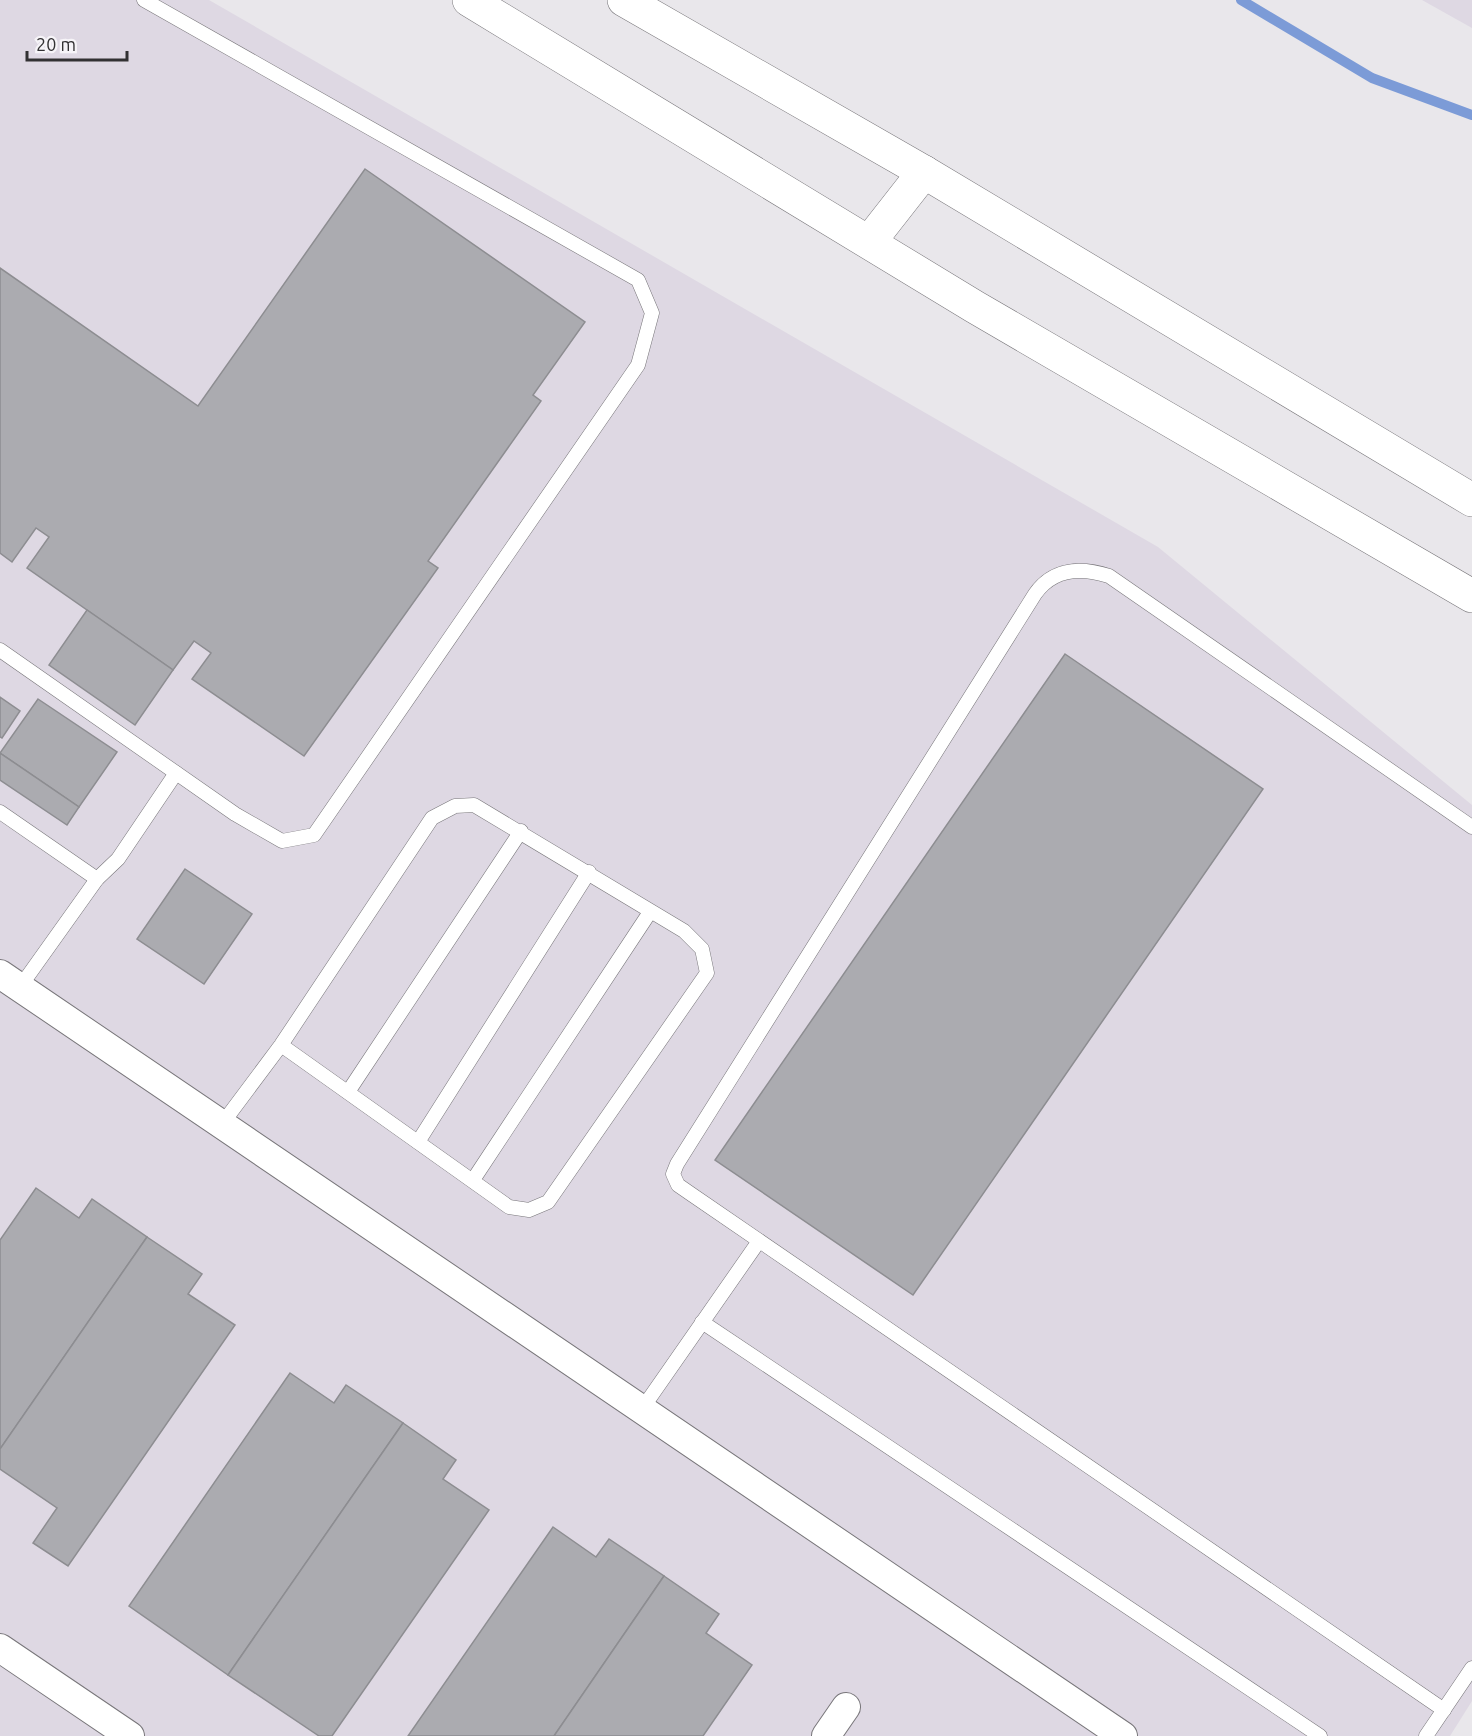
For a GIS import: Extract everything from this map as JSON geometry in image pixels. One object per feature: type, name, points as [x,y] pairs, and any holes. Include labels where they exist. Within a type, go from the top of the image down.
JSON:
[{"type":"highway","points":[[469,0],[870,241],[975,307],[1472,596]]},
{"type":"highway","points":[[624,0],[924,172],[1472,500]]},
{"type":"highway","points":[[870,241],[924,172]]},
{"type":"street","points":[[10,980],[1123,1736]]},
{"type":"street","points":[[0,1648],[130,1736]]},
{"type":"street","points":[[826,1736],[846,1707]]},
{"type":"lane","points":[[0,650],[235,814],[282,840],[314,835],[638,365],[652,313],[638,280],[144,0]]},
{"type":"lane","points":[[1444,1710],[678,1185],[673,1174],[677,1164],[1035,594],[1043,582],[1050,578],[1069,570],[1094,571],[1109,576],[1472,827]]},
{"type":"lane","points":[[10,980],[97,879],[118,859],[176,773]]},
{"type":"lane","points":[[222,1125],[281,1045],[432,818],[454,806],[474,805],[521,831],[684,931],[702,949],[707,972],[548,1202],[529,1210],[509,1207],[281,1045]]},
{"type":"lane","points":[[0,812],[97,879]]},
{"type":"lane","points":[[348,1092],[521,831]]},
{"type":"lane","points":[[418,1142],[589,872]]},
{"type":"lane","points":[[473,1180],[650,912]]},
{"type":"lane","points":[[642,1409],[759,1241]]},
{"type":"lane","points":[[702,1322],[1320,1736]]},
{"type":"lane","points":[[1426,1736],[1472,1668]]},
{"type":"shaded area","points":[[0,0],[209,0],[1158,547],[1472,805],[1472,1701],[1450,1736],[0,1736]]},
{"type":"shaded area","points":[[1422,0],[1472,0],[1472,28]]},
{"type":"building","points":[[365,169],[585,322],[533,395],[541,401],[428,561],[438,568],[304,756],[192,679],[211,653],[194,641],[173,670],[27,568],[49,537],[36,528],[12,562],[0,553],[0,268],[198,406]]},
{"type":"building","points":[[87,610],[173,670],[135,725],[49,665]]},
{"type":"building","points":[[1065,654],[1263,789],[913,1295],[715,1160]]},
{"type":"building","points":[[0,697],[20,711],[2,738],[0,737]]},
{"type":"building","points":[[38,699],[117,752],[79,807],[0,753]]},
{"type":"building","points":[[0,753],[79,807],[67,825],[0,780]]},
{"type":"building","points":[[185,869],[252,914],[204,984],[137,939]]},
{"type":"building","points":[[36,1188],[79,1218],[92,1199],[147,1237],[0,1449],[0,1240]]},
{"type":"building","points":[[147,1237],[202,1274],[188,1294],[235,1325],[68,1566],[33,1543],[57,1508],[0,1469],[0,1449]]},
{"type":"building","points":[[290,1373],[334,1403],[346,1385],[403,1423],[228,1675],[129,1606]]},
{"type":"building","points":[[403,1423],[456,1460],[443,1479],[489,1510],[332,1736],[319,1736],[228,1675]]},
{"type":"building","points":[[553,1527],[596,1557],[609,1539],[664,1576],[554,1736],[408,1736]]},
{"type":"building","points":[[664,1576],[719,1614],[706,1633],[752,1665],[703,1736],[554,1736]]},
{"type":"waterway","points":[[1241,0],[1372,78],[1472,115]]}]
